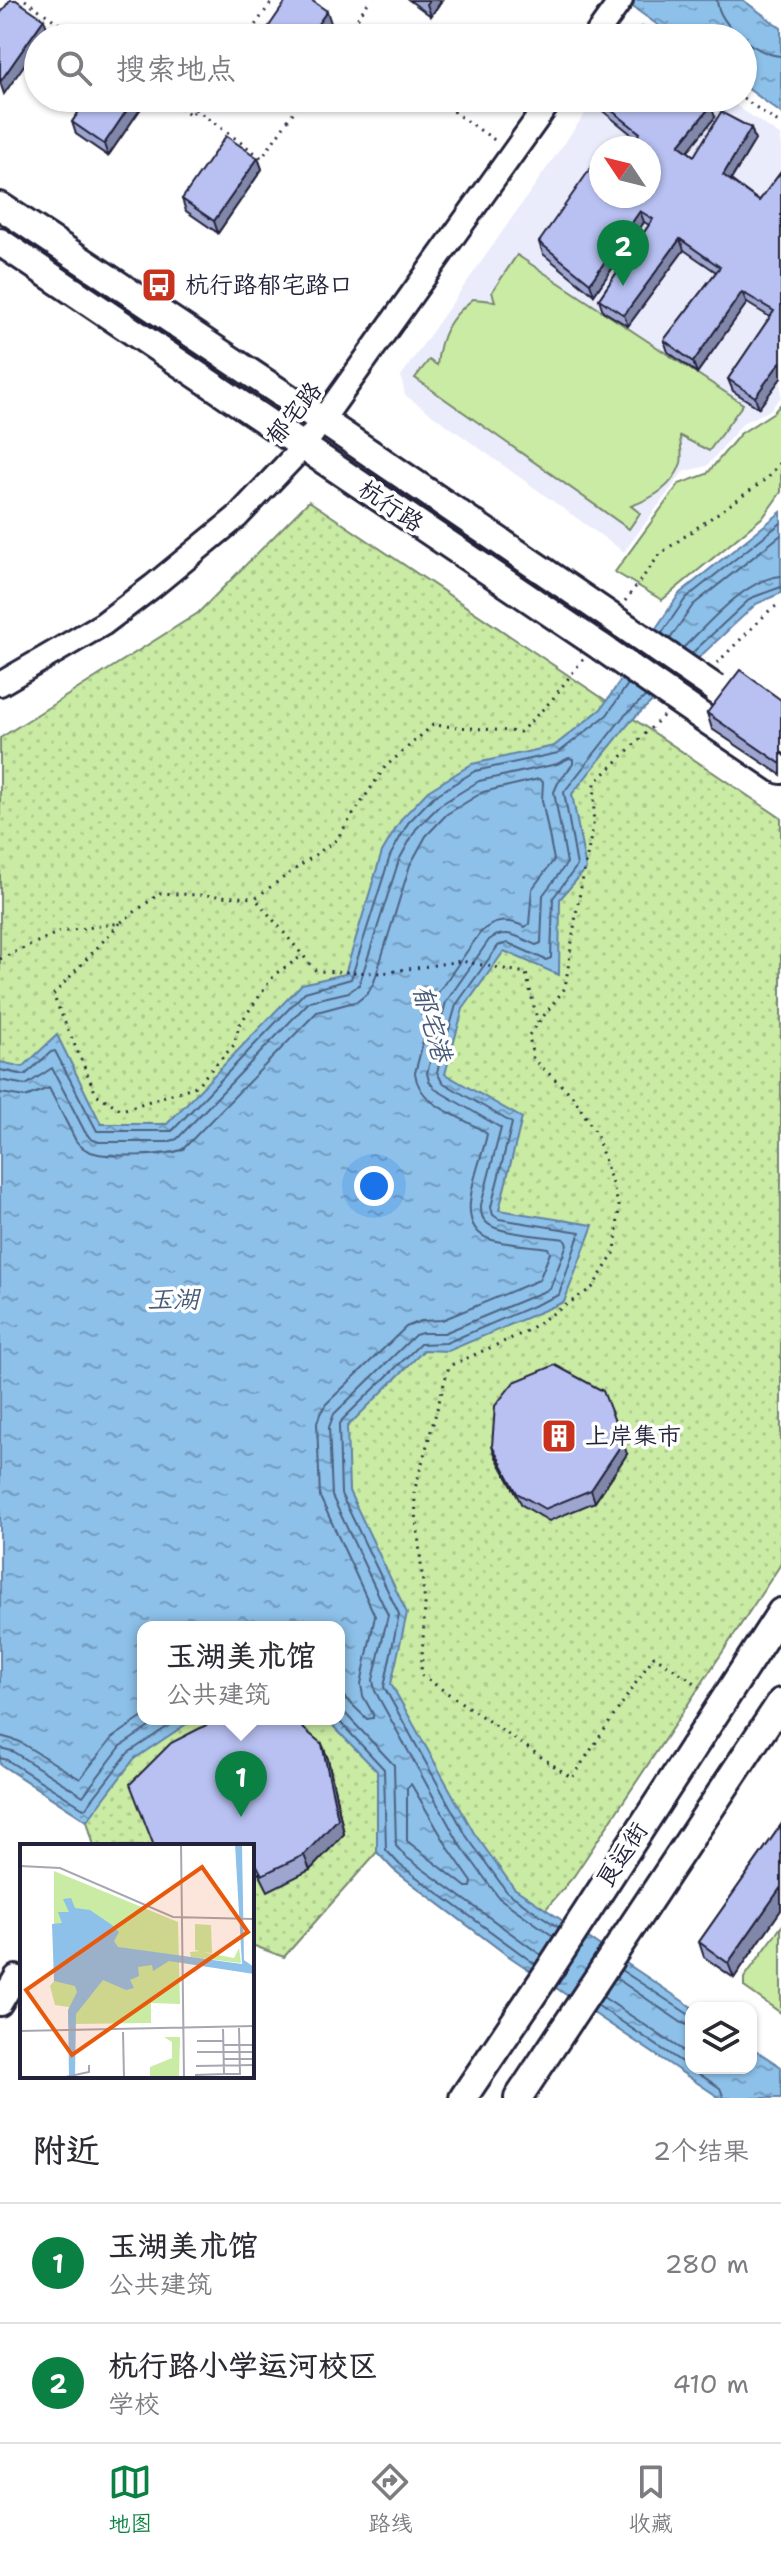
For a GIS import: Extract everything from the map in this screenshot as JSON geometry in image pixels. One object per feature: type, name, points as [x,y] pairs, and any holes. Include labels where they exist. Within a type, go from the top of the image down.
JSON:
[{"type":"main road","name":"杭行路","points":[[0,206],[618,622],[715,676],[737,703]]},
{"type":"main road","name":"杭行路","points":[[0,242],[598,645],[682,709],[781,770]]},
{"type":"main road","name":"良运街","points":[[463,2098],[781,1612]]},
{"type":"main road","name":"良运街","points":[[518,2098],[781,1702]]},
{"type":"street","points":[[604,24],[619,2]]},
{"type":"street","name":"郁宅路","points":[[0,684],[103,624],[237,517],[303,447],[323,421],[542,112]]},
{"type":"street","points":[[0,2004],[16,1977]]},
{"type":"path","points":[[25,0],[59,24]]},
{"type":"path","points":[[33,6],[37,0]]},
{"type":"path","points":[[256,24],[273,0]]},
{"type":"path","points":[[354,24],[370,0]]},
{"type":"path","points":[[757,108],[781,125]]},
{"type":"path","points":[[199,112],[262,158],[293,112]]},
{"type":"path","points":[[453,112],[513,153]]},
{"type":"path","points":[[618,622],[661,553],[768,478],[781,461]]},
{"type":"path","points":[[715,676],[770,610],[781,603]]},
{"type":"path","points":[[302,956],[275,974],[239,1025],[234,1045],[196,1086],[122,1110],[96,1094],[53,995],[120,923],[160,893],[255,898],[336,840],[385,767],[433,725],[520,732],[598,645]]},
{"type":"path","points":[[682,709],[595,783],[593,826],[565,988],[529,1035],[533,1059],[572,1095],[596,1133],[619,1206],[615,1252],[592,1288],[523,1333],[449,1366],[414,1492],[425,1605],[421,1675],[572,1778],[654,1656],[700,1686]]},
{"type":"path","points":[[255,898],[316,971],[382,973],[461,961],[526,973],[538,1023]]},
{"type":"path","points":[[0,959],[59,932],[120,923]]},
{"type":"shaded area","points":[[586,112],[746,112],[781,136],[781,397],[769,411],[744,422],[707,466],[683,472],[624,552],[405,395],[401,376]]},
{"type":"green space","points":[[517,255],[743,404],[709,451],[680,436],[682,460],[673,479],[647,499],[631,506],[640,513],[629,529],[415,378],[429,360],[437,365],[447,328],[465,306],[473,299],[495,301],[492,292]]},
{"type":"green space","points":[[781,404],[781,492],[764,516],[662,600],[615,572],[679,484],[707,474],[740,434]]},
{"type":"green space","points":[[309,501],[781,818],[781,1564],[574,1876],[507,1955],[394,1870],[377,1852],[284,1957],[254,1946],[254,1844],[93,1844],[87,1821],[0,1764],[0,738],[198,613]]},
{"type":"green space","points":[[781,1927],[781,2013],[744,1987],[744,1978]]},
{"type":"water","points":[[623,0],[743,0],[781,28],[781,113],[757,95],[757,24],[656,24]]},
{"type":"water","points":[[781,512],[781,593],[756,604],[630,722],[572,794],[586,869],[560,899],[559,975],[504,951],[463,1009],[445,1074],[522,1118],[499,1210],[593,1225],[564,1302],[448,1351],[424,1350],[347,1427],[349,1491],[407,1613],[391,1684],[474,1833],[514,1888],[685,2003],[685,2074],[757,2074],[757,2051],[781,2067],[781,2098],[720,2098],[507,1955],[394,1870],[377,1852],[377,1771],[332,1725],[345,1725],[345,1621],[137,1621],[137,1725],[185,1725],[134,1759],[87,1821],[0,1764],[0,1062],[23,1067],[57,1035],[101,1124],[167,1124],[302,984],[345,974],[382,852],[402,818],[428,791],[472,764],[554,746],[601,709],[680,593]]},
{"type":"building","points":[[10,0],[16,0],[44,19],[41,24],[24,24],[24,48],[0,82],[0,14]]},
{"type":"building","points":[[287,0],[311,0],[327,11],[318,24],[271,24]]},
{"type":"building","points":[[79,112],[126,112],[104,144],[72,122]]},
{"type":"building","points":[[614,112],[706,112],[679,145],[694,156],[721,112],[751,128],[723,175],[759,201],[781,172],[781,361],[755,397],[728,379],[774,311],[742,292],[693,362],[664,340],[720,267],[680,239],[624,315],[599,299],[653,219],[640,211],[590,283],[539,242],[589,171],[589,208],[661,208],[661,136],[638,136],[640,133]]},
{"type":"building","points":[[226,136],[258,158],[214,221],[182,199]]},
{"type":"building","points":[[740,670],[781,700],[781,764],[707,713]]},
{"type":"building","name":"上岸集市","points":[[555,1365],[603,1391],[623,1442],[591,1490],[545,1509],[517,1493],[492,1446],[495,1406],[514,1382]]},
{"type":"building","points":[[206,1725],[299,1725],[322,1744],[338,1819],[304,1855],[262,1875],[254,1860],[254,1844],[153,1844],[130,1784],[171,1743]]},
{"type":"building","points":[[781,1825],[781,1887],[728,1963],[699,1942]]},
{"type":"place","name":"杭行路郁宅路口","points":[[159,285]]},
{"type":"place","name":"杭行路小学运河校区","points":[[623,286]]},
{"type":"place","name":"上岸集市","points":[[559,1436]]},
{"type":"place","name":"玉湖美术馆","points":[[241,1817]]},
{"type":"water label","name":"郁宅港","points":[[433,1023]]},
{"type":"water label","name":"玉湖","points":[[173,1298]]}]
